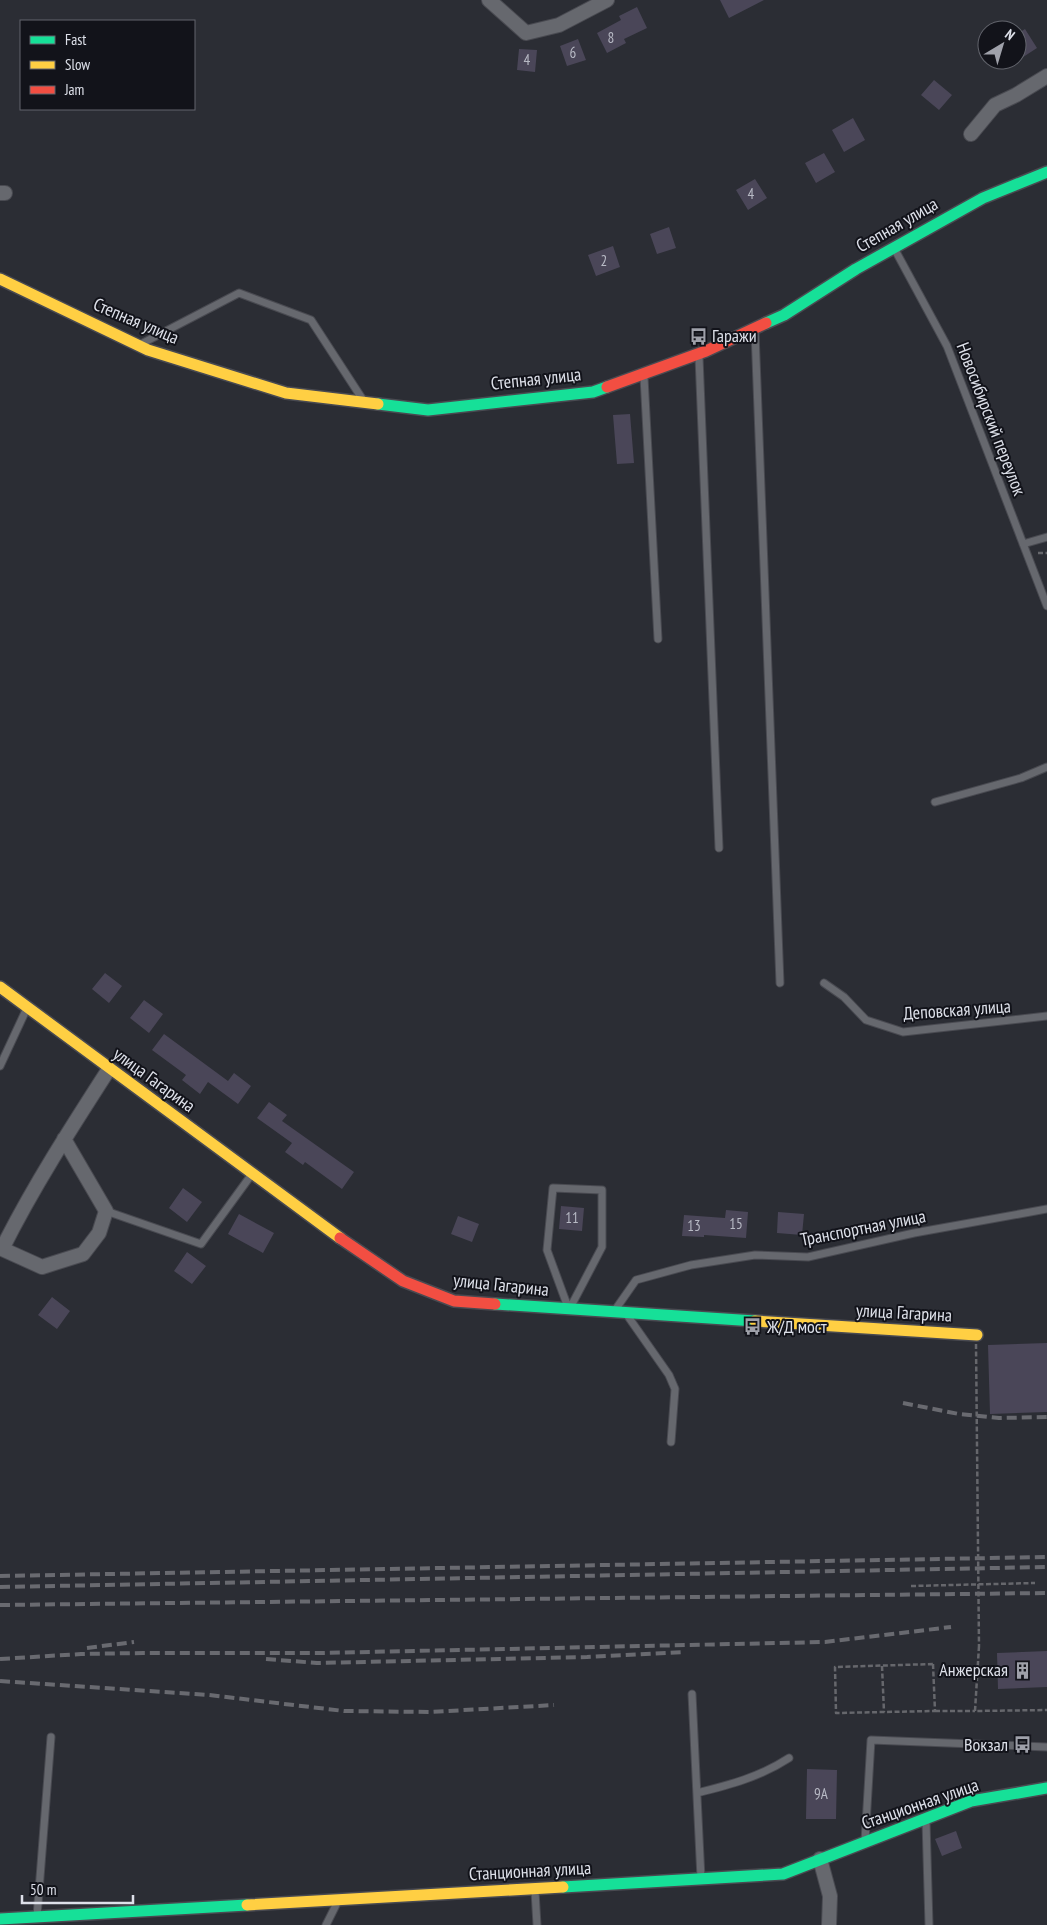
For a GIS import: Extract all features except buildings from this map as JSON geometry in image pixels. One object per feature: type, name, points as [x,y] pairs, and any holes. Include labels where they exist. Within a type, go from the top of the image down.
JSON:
[{"type":"main road","name":"Степная улица","points":[[0,279],[148,350],[286,393],[428,410],[593,392],[699,354],[784,315],[894,248],[983,198],[1047,172]]},
{"type":"main road","name":"улица Гагарина","points":[[0,987],[252,1174],[403,1281],[454,1301],[977,1340]]},
{"type":"main road","name":"Станционная улица","points":[[0,1919],[783,1874],[971,1801],[1047,1788]]},
{"type":"street","points":[[488,0],[526,33],[559,24],[607,0]]},
{"type":"street","points":[[971,134],[995,105],[1047,76]]},
{"type":"street","points":[[64,1139],[106,1211],[99,1233],[83,1254],[42,1267],[2,1250],[17,1220],[64,1139],[109,1069]]},
{"type":"street","points":[[820,1859],[830,1896],[829,1925]]},
{"type":"lane","name":"Новосибирский переулок","points":[[894,248],[947,346],[1047,606]]},
{"type":"lane","points":[[138,345],[239,293],[311,320],[364,402]]},
{"type":"lane","points":[[754,329],[780,983]]},
{"type":"lane","points":[[699,354],[719,848]]},
{"type":"lane","points":[[644,374],[658,638]]},
{"type":"lane","points":[[1023,544],[1047,537]]},
{"type":"lane","points":[[935,802],[1021,778],[1047,767]]},
{"type":"lane","name":"Деповская улица","points":[[824,983],[844,997],[866,1020],[903,1032],[1047,1016]]},
{"type":"lane","points":[[0,1066],[27,1008]]},
{"type":"lane","points":[[106,1211],[201,1244],[252,1174]]},
{"type":"lane","points":[[553,1188],[602,1190],[602,1247],[569,1310],[547,1250],[553,1188]]},
{"type":"lane","name":"Транспортная улица","points":[[613,1312],[636,1280],[691,1265],[755,1255],[808,1257],[914,1233],[1047,1209]]},
{"type":"lane","points":[[625,1313],[669,1375],[675,1389],[671,1442]]},
{"type":"lane","points":[[692,1694],[702,1878]]},
{"type":"lane","points":[[37,1917],[51,1737]]},
{"type":"lane","points":[[864,1842],[871,1740],[1047,1747]]},
{"type":"lane","points":[[697,1793],[736,1784],[775,1767],[789,1758]]},
{"type":"lane","points":[[926,1818],[929,1925]]},
{"type":"lane","points":[[535,1888],[537,1925]]},
{"type":"lane","points":[[326,1925],[338,1900]]},
{"type":"path","points":[[975,1711],[979,1646],[977,1340]]},
{"type":"path","points":[[911,1586],[1035,1583]]},
{"type":"path","points":[[934,1710],[933,1664],[835,1667],[836,1713],[934,1710],[1047,1710]]},
{"type":"path","points":[[882,1666],[884,1712]]},
{"type":"railway","points":[[903,1403],[959,1414],[999,1418],[1047,1417]]},
{"type":"railway","points":[[0,1576],[1047,1557]]},
{"type":"railway","points":[[0,1587],[1047,1567]]},
{"type":"railway","points":[[0,1605],[1047,1593]]},
{"type":"railway","points":[[0,1659],[81,1654],[321,1653],[825,1642],[951,1627]]},
{"type":"railway","points":[[87,1648],[134,1642]]},
{"type":"railway","points":[[266,1659],[317,1663],[587,1657],[684,1652]]},
{"type":"railway","points":[[0,1681],[209,1695],[344,1711],[430,1712],[554,1705]]},
{"type":"traffic: fast","points":[[766,323],[784,315],[856,269],[983,198],[1047,172]]},
{"type":"traffic: fast","points":[[378,404],[428,410],[593,392],[607,387]]},
{"type":"traffic: fast","points":[[495,1304],[755,1321]]},
{"type":"traffic: fast","points":[[563,1887],[783,1874],[971,1801],[1047,1788]]},
{"type":"traffic: fast","points":[[0,1919],[247,1905]]},
{"type":"traffic: slow","points":[[0,279],[148,350],[286,393],[378,404]]},
{"type":"traffic: slow","points":[[0,987],[340,1238]]},
{"type":"traffic: slow","points":[[755,1321],[977,1335]]},
{"type":"traffic: slow","points":[[247,1905],[563,1887]]},
{"type":"traffic: jam","points":[[607,387],[706,351],[766,323]]},
{"type":"traffic: jam","points":[[340,1238],[403,1281],[454,1301],[495,1304]]},
{"type":"place","name":"Гаражи","points":[[698,336]]},
{"type":"place","name":"Ж/Д мост","points":[[753,1327]]},
{"type":"place","name":"Анжерская","points":[[1022,1670]]},
{"type":"place","name":"Вокзал","points":[[1022,1745]]}]
